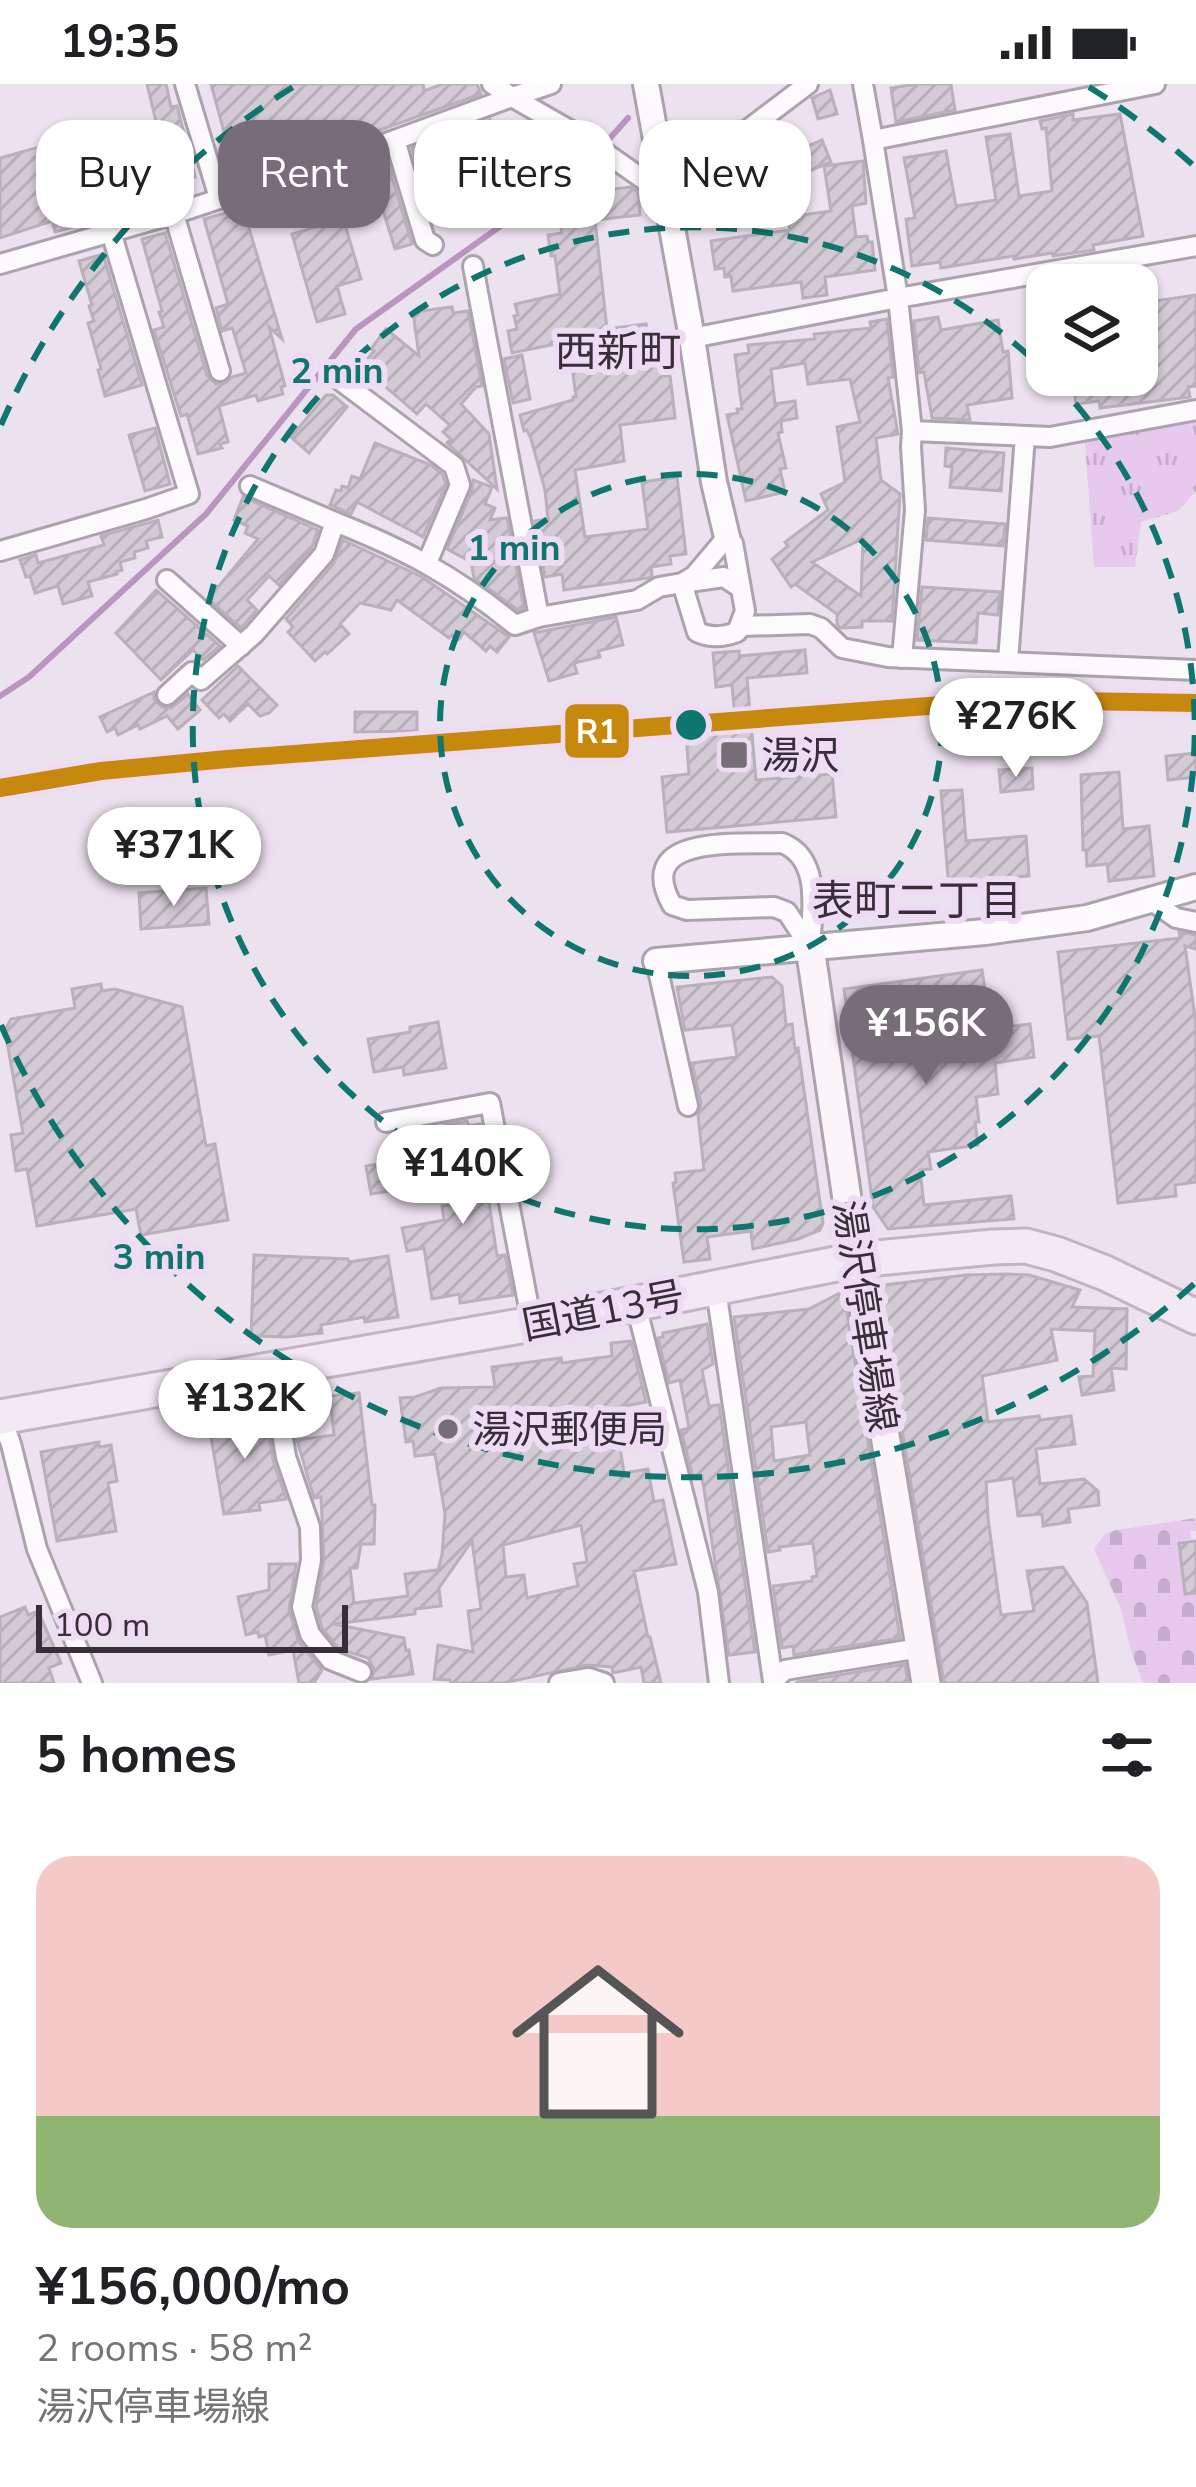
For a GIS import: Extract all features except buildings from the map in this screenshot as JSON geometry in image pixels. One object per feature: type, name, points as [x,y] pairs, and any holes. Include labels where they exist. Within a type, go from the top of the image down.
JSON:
[{"type":"highway","name":"国道13号","points":[[1,1417],[532,1324],[856,1260],[1026,1246],[1105,1273],[1196,1316]]},
{"type":"main road","name":"湯沢停車場線","points":[[811,947],[856,1260],[926,1683]]},
{"type":"street","points":[[185,84],[218,195]]},
{"type":"street","points":[[492,84],[639,176]]},
{"type":"street","points":[[390,142],[551,84]]},
{"type":"street","points":[[646,84],[653,120]]},
{"type":"street","points":[[760,120],[808,84]]},
{"type":"street","points":[[863,84],[898,298],[912,431],[915,510],[902,658]]},
{"type":"street","points":[[873,140],[1154,84]]},
{"type":"street","points":[[395,140],[425,240],[433,245]]},
{"type":"street","points":[[0,264],[125,228]]},
{"type":"street","points":[[178,228],[220,371]]},
{"type":"street","points":[[673,228],[715,482],[727,536],[734,543],[745,611],[737,632],[707,636],[698,632],[682,584]]},
{"type":"street","points":[[0,551],[189,494],[111,232]]},
{"type":"street","points":[[692,338],[1196,245]]},
{"type":"street","points":[[473,266],[538,617]]},
{"type":"street","points":[[341,382],[454,466],[460,485],[427,563]]},
{"type":"street","points":[[912,431],[1050,437],[1196,410]]},
{"type":"street","points":[[1008,661],[1025,436]]},
{"type":"street","points":[[250,486],[401,548],[476,593],[515,625],[638,600],[659,587],[724,577],[739,587]]},
{"type":"street","points":[[167,695],[192,671],[201,680],[254,634],[324,554],[334,522]]},
{"type":"street","points":[[682,584],[727,536]]},
{"type":"street","points":[[167,580],[241,646]]},
{"type":"street","points":[[740,626],[810,624],[842,648],[902,658],[1196,670]]},
{"type":"street","points":[[782,843],[793,848],[807,865],[811,947],[787,912],[774,907],[687,910],[672,905],[664,890],[666,862],[682,850],[698,848],[782,843]]},
{"type":"street","points":[[688,1106],[656,961],[1087,919],[1196,887]]},
{"type":"street","points":[[1149,898],[1175,918],[1196,922]]},
{"type":"street","points":[[386,1122],[490,1103],[532,1324]]},
{"type":"street","points":[[716,1289],[770,1682]]},
{"type":"street","points":[[636,1304],[708,1592],[718,1683]]},
{"type":"street","points":[[272,1370],[286,1457],[310,1527],[311,1560],[302,1607],[306,1621],[310,1634],[331,1660],[362,1674]]},
{"type":"street","points":[[1,1417],[37,1549],[92,1683]]},
{"type":"street","points":[[770,1682],[784,1670],[920,1648]]},
{"type":"street","points":[[559,1683],[589,1678],[604,1683]]},
{"type":"green space","points":[[1196,410],[1196,491],[1178,511],[1141,522],[1135,567],[1094,567],[1084,430]]},
{"type":"green space","points":[[1196,1518],[1191,1539],[1178,1541],[1183,1593],[1195,1591],[1196,1598],[1196,1683],[1143,1683],[1121,1609],[1094,1549],[1105,1534],[1116,1530]]},
{"type":"waterway","points":[[0,696],[29,677],[206,514],[356,329],[585,166],[628,118]]},
{"type":"railway","points":[[0,788],[101,771],[227,759],[968,703],[1196,703]]},
{"type":"transit line","name":"R1","points":[[0,788],[101,771],[227,759],[968,703],[1196,703]]},
{"type":"place","name":"湯沢","points":[[734,755]]},
{"type":"place","name":"湯沢郵便局","points":[[448,1429]]},
{"type":"district","name":"西新町","points":[[618,351]]},
{"type":"district","name":"表町二丁目","points":[[917,900]]}]
